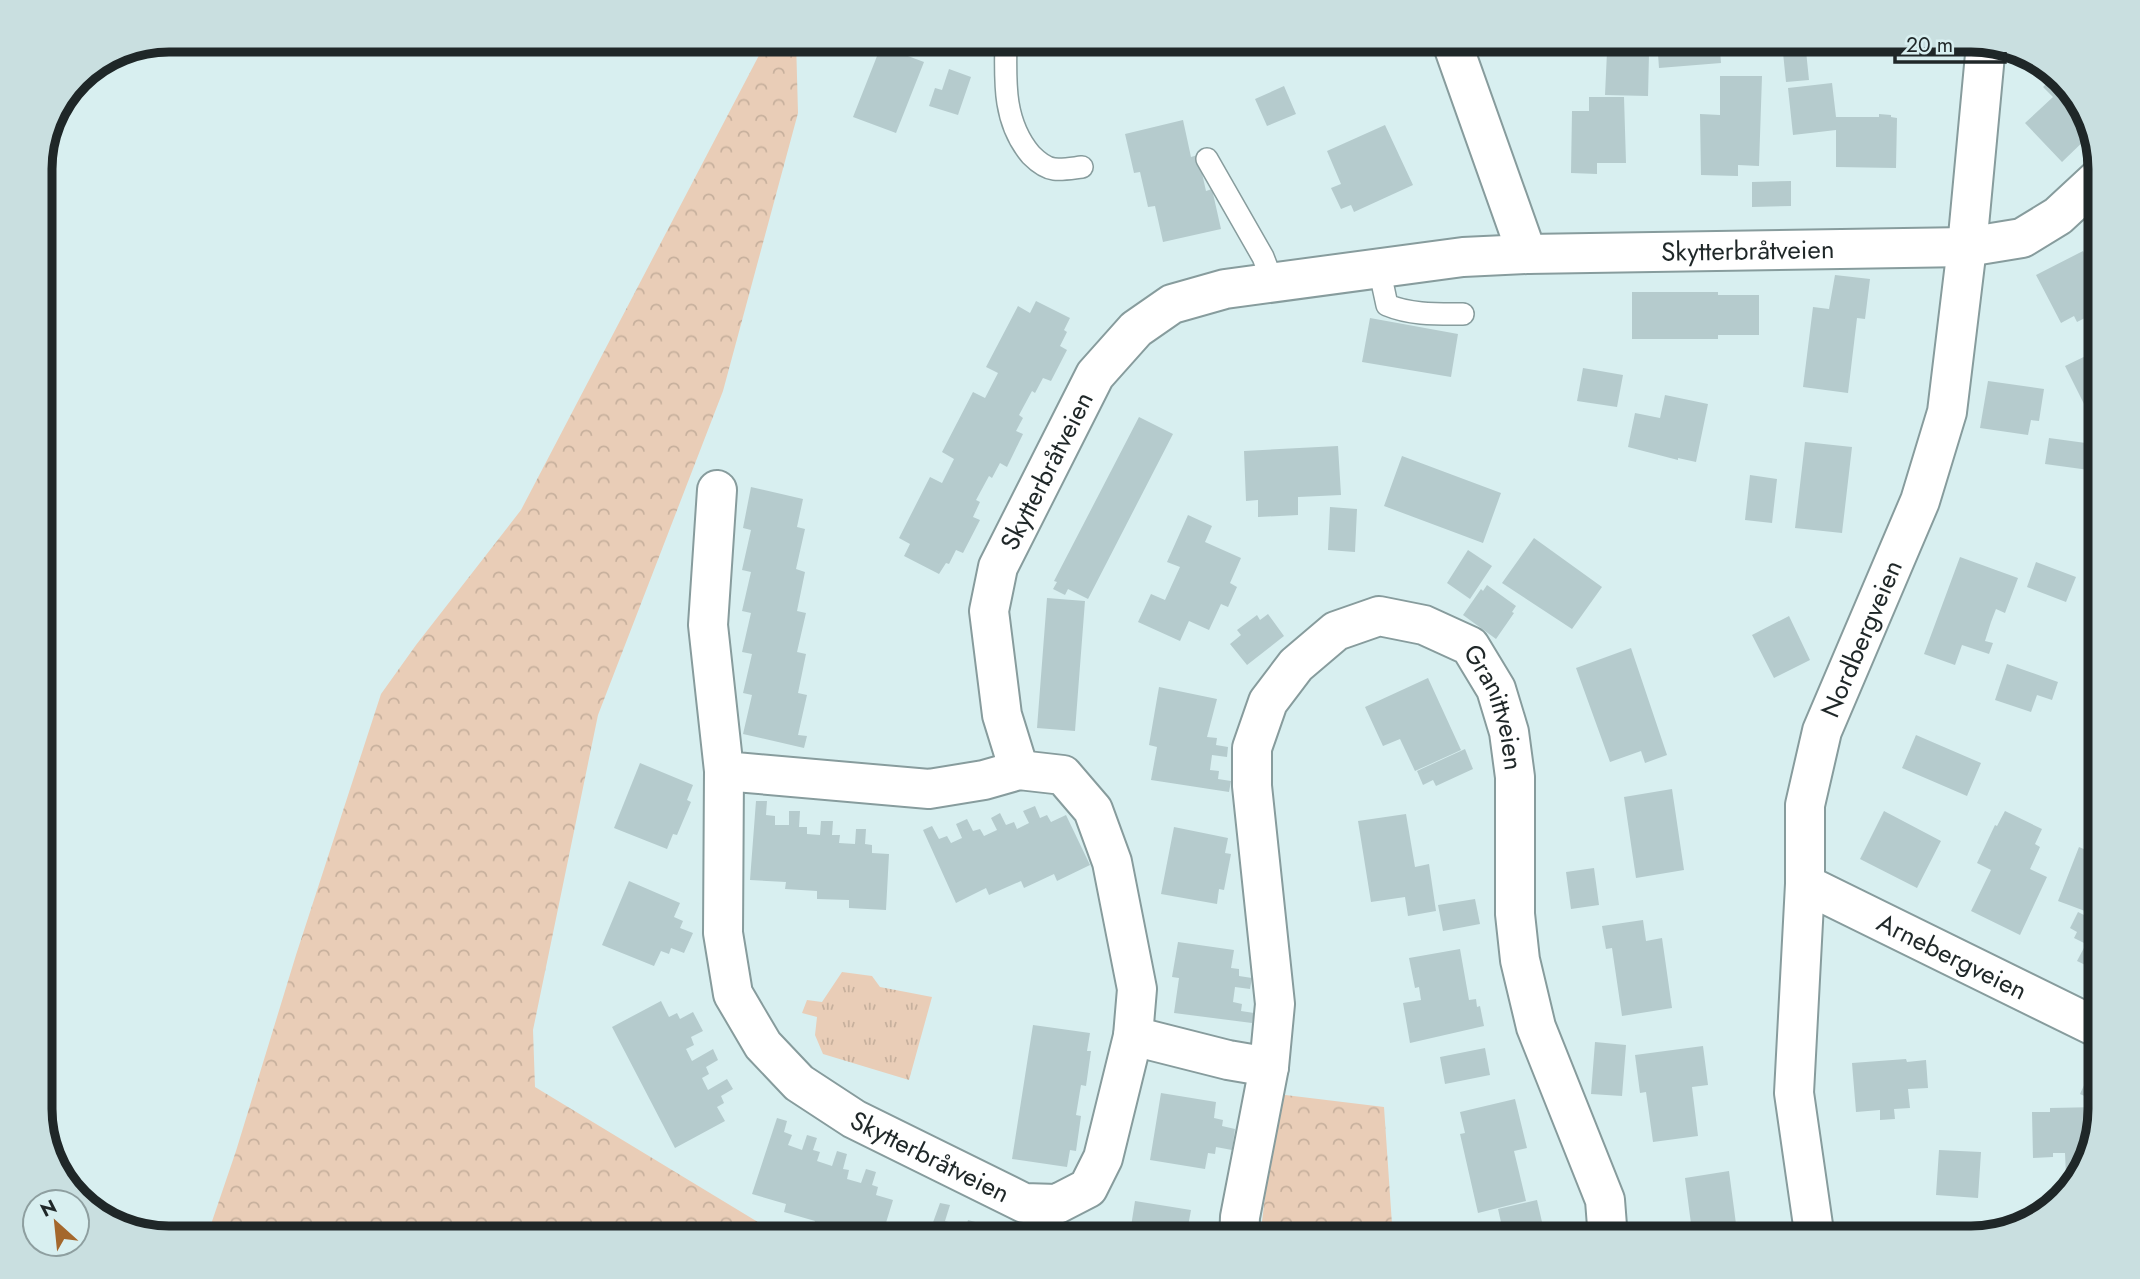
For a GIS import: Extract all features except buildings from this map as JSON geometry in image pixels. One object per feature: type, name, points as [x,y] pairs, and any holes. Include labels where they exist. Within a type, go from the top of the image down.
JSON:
[{"type":"street","points":[[1455,52],[1527,254]]},
{"type":"street","name":"Nordbergveien","points":[[1813,1226],[1794,1093],[1805,884],[1805,805],[1822,731],[1920,501],[1947,412],[1967,247],[1985,54]]},
{"type":"street","name":"Skytterbråtveien","points":[[1019,770],[1002,715],[989,611],[998,567],[1094,375],[1136,329],[1172,304],[1225,289],[1462,257],[1967,247],[2022,237],[2058,216],[2087,189]]},
{"type":"street","name":"Skytterbråtveien","points":[[717,490],[708,625],[724,771],[723,933],[733,995],[763,1045],[799,1083],[854,1119],[1024,1203],[1057,1204],[1088,1188],[1103,1158],[1133,1036],[1137,989],[1112,862],[1093,810],[1063,775],[1019,770],[984,780],[929,789],[724,771]]},
{"type":"street","name":"Granittveien","points":[[1240,1226],[1269,1067],[1275,1004],[1252,786],[1252,748],[1268,702],[1296,665],[1336,631],[1379,616],[1424,625],[1470,646],[1496,689],[1509,732],[1515,777],[1515,914],[1520,960],[1536,1027],[1605,1200],[1607,1226]]},
{"type":"street","name":"Arnebergveien","points":[[1805,884],[2088,1023]]},
{"type":"street","points":[[1133,1036],[1228,1060],[1269,1067]]},
{"type":"lane","points":[[1005,52],[1004,83],[1010,121],[1023,145],[1038,162],[1053,169],[1082,167]]},
{"type":"lane","points":[[1207,159],[1264,257],[1273,283]]},
{"type":"lane","points":[[1379,268],[1387,305],[1399,310],[1422,313],[1463,314]]},
{"type":"green space","points":[[761,52],[796,52],[798,113],[723,391],[598,715],[533,1030],[535,1087],[765,1226],[210,1226],[381,694],[521,510]]},
{"type":"green space","points":[[842,972],[872,976],[880,987],[932,997],[909,1080],[823,1054],[815,1035],[817,1017],[802,1013],[807,1000],[822,1002]]},
{"type":"green space","points":[[1277,1094],[1384,1107],[1392,1226],[1262,1226]]}]
